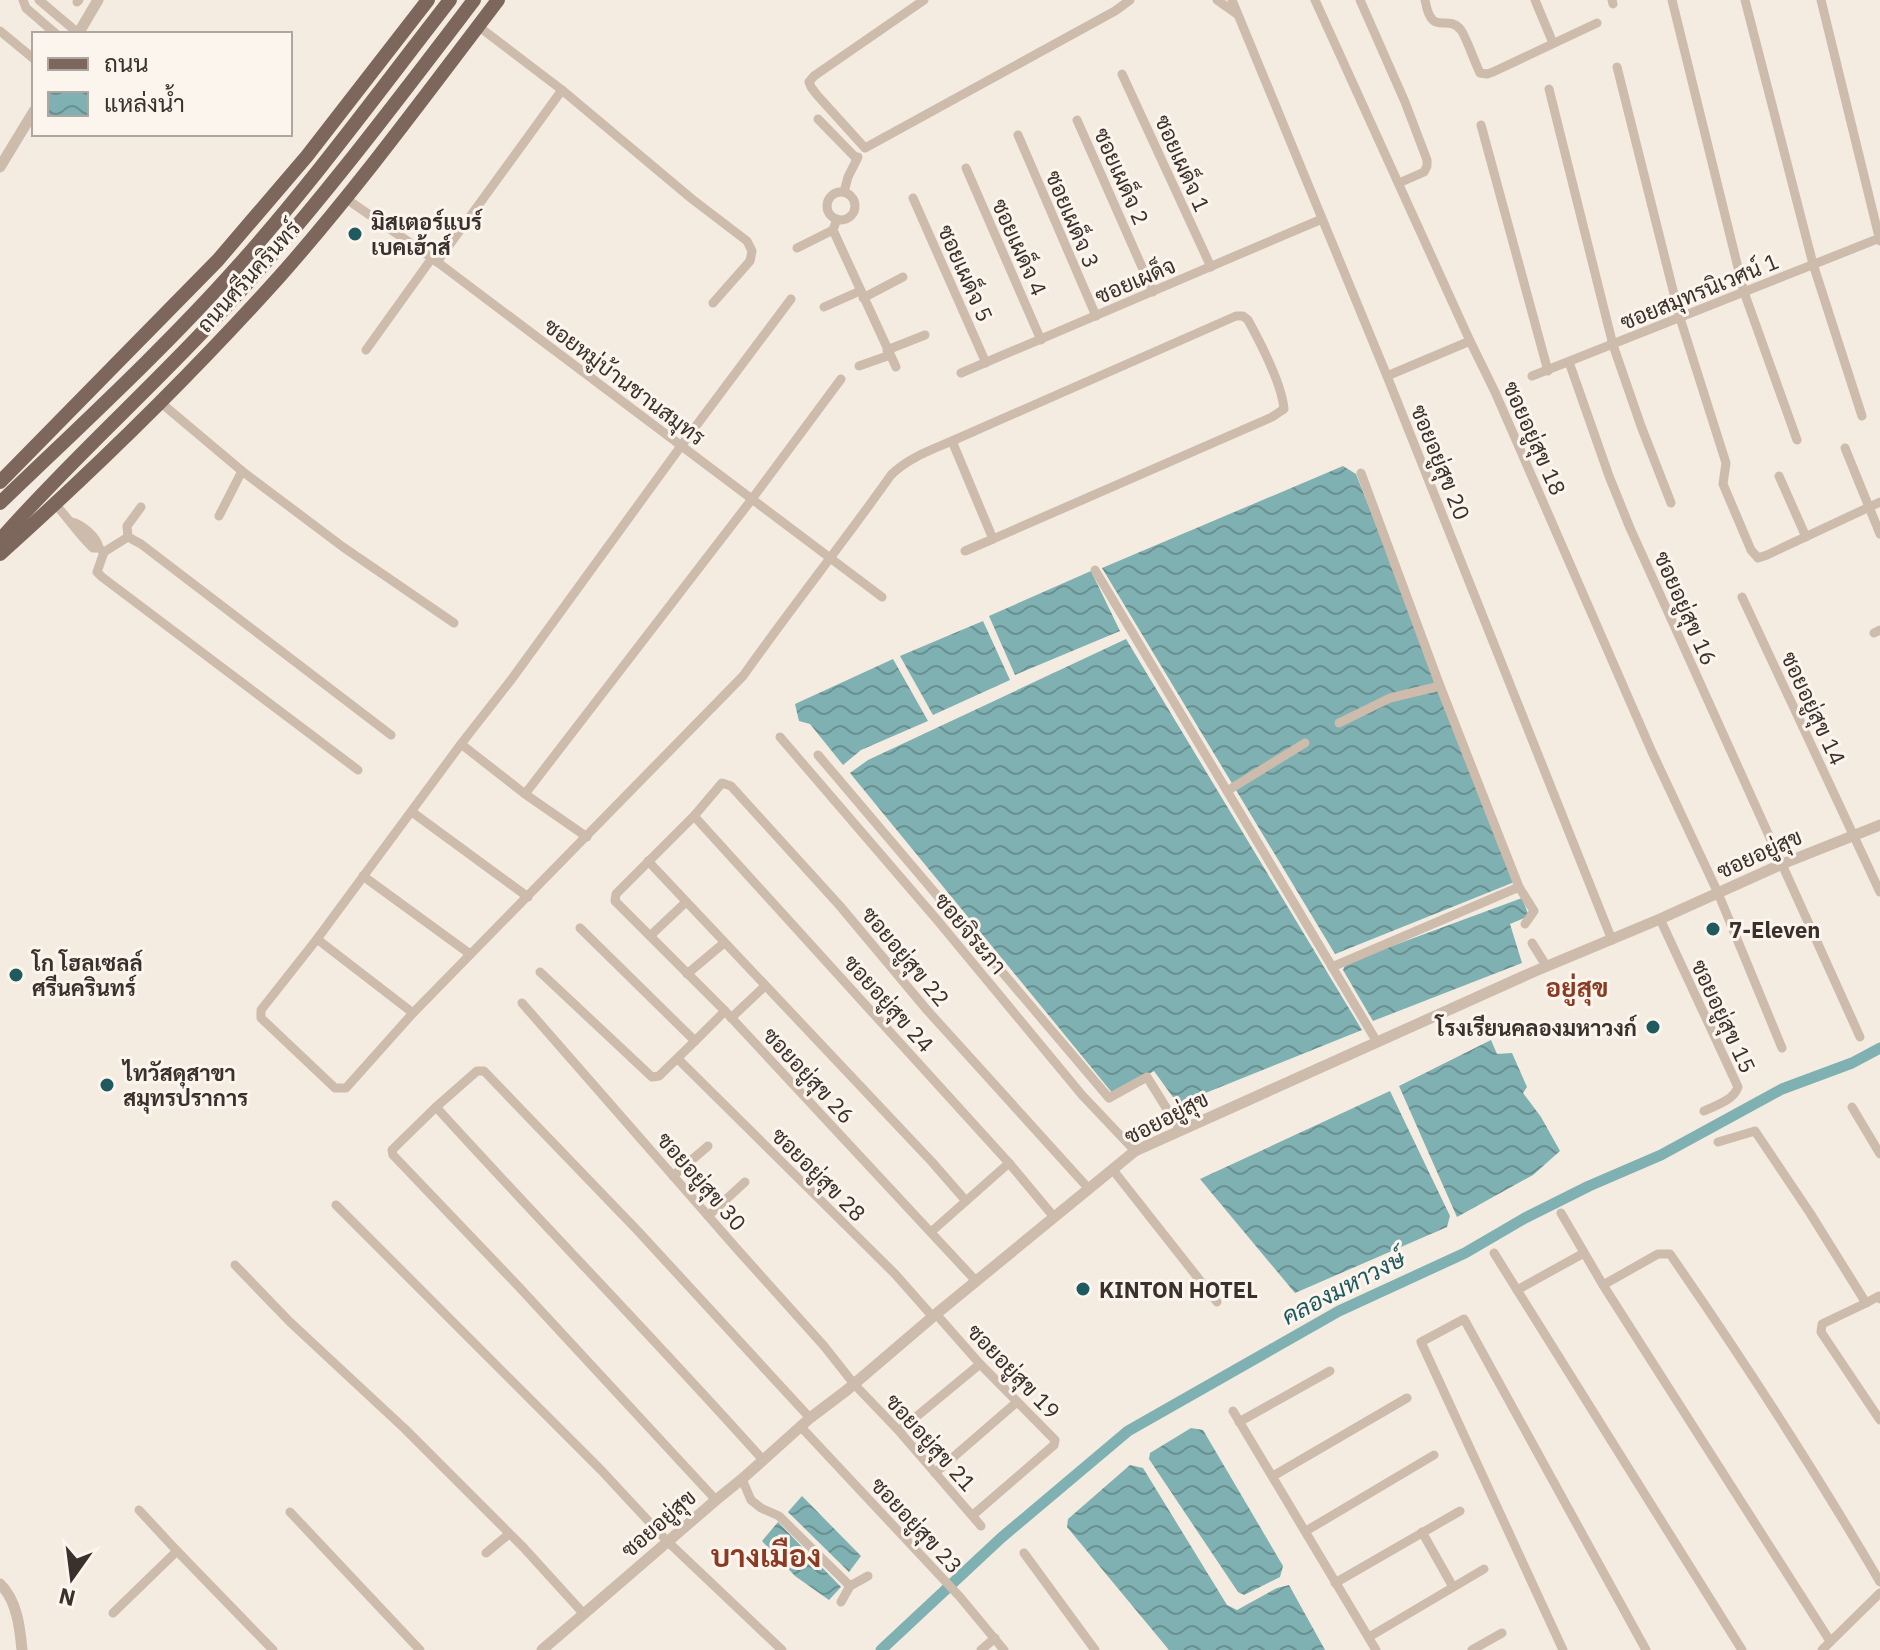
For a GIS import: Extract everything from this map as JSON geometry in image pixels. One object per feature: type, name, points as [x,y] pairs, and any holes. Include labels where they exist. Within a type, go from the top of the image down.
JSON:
[{"type":"main road","name":"ถนนศรีนครินทร์","points":[[0,482],[218,260],[288,179],[428,0]]},
{"type":"main road","name":"ถนนศรีนครินทร์","points":[[0,503],[182,326],[260,240],[450,0]]},
{"type":"main road","name":"ถนนศรีนครินทร์","points":[[0,540],[195,340],[274,253],[474,0]]},
{"type":"main road","name":"ถนนศรีนครินทร์","points":[[0,554],[160,402],[271,285],[345,198],[498,0]]},
{"type":"main road","points":[[387,53],[406,44],[425,48],[434,64],[432,85]]},
{"type":"street","points":[[23,0],[26,8],[54,32]]},
{"type":"street","points":[[39,0],[76,32]]},
{"type":"street","points":[[79,32],[98,0]]},
{"type":"street","points":[[865,148],[809,82],[924,0]]},
{"type":"street","points":[[844,192],[848,177],[865,148],[1130,0]]},
{"type":"street","points":[[1217,0],[1240,16]]},
{"type":"street","name":"ซอยอยู่สุข 20","points":[[1232,0],[1387,376],[1612,940]]},
{"type":"street","name":"ซอยอยู่สุข 18","points":[[1315,0],[1495,392],[1646,738],[1718,893],[1782,1048]]},
{"type":"street","points":[[1360,0],[1427,160],[1424,172],[1399,183]]},
{"type":"street","points":[[1425,0],[1427,15],[1435,23],[1454,25],[1461,30],[1483,74],[1597,23]]},
{"type":"street","points":[[1535,0],[1553,43]]},
{"type":"street","points":[[1672,0],[1744,292],[1797,440]]},
{"type":"street","points":[[1745,0],[1813,264],[1862,416]]},
{"type":"street","points":[[1821,0],[1880,239]]},
{"type":"street","points":[[478,26],[562,90],[747,241],[752,251],[750,261],[713,303]]},
{"type":"street","points":[[0,31],[32,57]]},
{"type":"street","points":[[1617,67],[1680,318],[1726,463],[1723,484],[1751,550],[1758,558],[1880,502]]},
{"type":"street","name":"ซอยเผด็จ 1","points":[[1122,74],[1211,267]]},
{"type":"street","points":[[1549,89],[1613,345],[1671,503]]},
{"type":"street","points":[[366,350],[562,90]]},
{"type":"street","points":[[1,163],[32,114]]},
{"type":"street","points":[[818,119],[857,159]]},
{"type":"street","name":"ซอยเผด็จ 2","points":[[1077,120],[1153,292]]},
{"type":"street","points":[[1481,125],[1548,371]]},
{"type":"street","name":"ซอยเผด็จ 3","points":[[1018,135],[1096,316]]},
{"type":"street","name":"ซอยเผด็จ 4","points":[[966,168],[1041,340]]},
{"type":"street","points":[[844,192],[854,200],[855,206],[854,212],[844,220],[832,217],[827,206],[832,195],[844,192]]},
{"type":"street","name":"ซอยหมู่บ้านชานสมุทร","points":[[345,198],[435,260],[882,597]]},
{"type":"street","name":"ซอยเผด็จ 5","points":[[913,198],[986,363]]},
{"type":"street","points":[[797,248],[833,230],[837,219]]},
{"type":"street","name":"ซอยเผด็จ","points":[[961,373],[1322,219]]},
{"type":"street","points":[[833,230],[896,367]]},
{"type":"street","name":"ซอยสมุทรนิเวศน์ 1","points":[[1532,376],[1880,239]]},
{"type":"street","points":[[824,307],[903,277]]},
{"type":"street","points":[[791,299],[565,607],[261,1010],[261,1018],[335,1088],[346,1088],[413,1013],[743,676],[899,467],[1236,316],[1248,320],[1280,390],[1284,409],[1272,417],[965,551]]},
{"type":"street","points":[[859,366],[925,335]]},
{"type":"street","points":[[1387,376],[1470,341]]},
{"type":"street","name":"ซอยอยู่สุข 16","points":[[1569,362],[1630,528],[1860,1037]]},
{"type":"street","points":[[525,794],[841,379]]},
{"type":"street","points":[[160,402],[242,471],[343,547],[454,623]]},
{"type":"street","points":[[952,441],[993,539]]},
{"type":"street","points":[[1845,448],[1880,534]]},
{"type":"street","points":[[219,516],[242,471]]},
{"type":"street","points":[[1361,473],[1519,887],[1534,911],[1525,924]]},
{"type":"street","points":[[1779,476],[1806,537]]},
{"type":"street","points":[[55,504],[93,548],[101,550],[128,537]]},
{"type":"street","points":[[128,537],[127,526],[141,507]]},
{"type":"street","points":[[128,537],[391,735]]},
{"type":"street","points":[[101,550],[97,572],[102,577],[358,770]]},
{"type":"street","points":[[1095,570],[1377,1042]]},
{"type":"street","name":"ซอยอยู่สุข 14","points":[[1742,597],[1880,892]]},
{"type":"street","points":[[1339,723],[1390,698],[1440,686]]},
{"type":"street","name":"ซอยจิระภา","points":[[780,737],[1082,1095],[1135,1151]]},
{"type":"street","points":[[1227,791],[1305,743]]},
{"type":"street","points":[[461,744],[587,837]]},
{"type":"street","points":[[818,755],[1109,1098],[1147,1077],[1180,1130]]},
{"type":"street","name":"ซอยอยู่สุข 22","points":[[694,816],[722,783],[731,786],[1089,1189]]},
{"type":"street","points":[[412,812],[528,897]]},
{"type":"street","points":[[694,816],[648,861],[966,1201]]},
{"type":"street","name":"ซอยอยู่สุข 24","points":[[694,816],[1009,1163],[1054,1217]]},
{"type":"street","name":"ซอยอยู่สุข","points":[[542,1650],[810,1418],[1135,1151],[1782,864],[1880,825]]},
{"type":"street","name":"ซอยอยู่สุข 26","points":[[648,861],[615,897],[615,901],[728,1014],[976,1281]]},
{"type":"street","points":[[363,876],[470,954]]},
{"type":"street","points":[[1332,967],[1519,887]]},
{"type":"street","points":[[650,936],[686,902]]},
{"type":"street","name":"ซอยอยู่สุข 15","points":[[1660,919],[1738,1087],[1736,1094],[1704,1111]]},
{"type":"street","points":[[580,928],[695,1041]]},
{"type":"street","points":[[317,939],[413,1013]]},
{"type":"street","points":[[687,974],[724,943]]},
{"type":"street","points":[[1532,943],[1547,967]]},
{"type":"street","points":[[540,972],[652,1077],[659,1076],[695,1041],[765,986]]},
{"type":"street","name":"ซอยอยู่สุข 30","points":[[522,1003],[854,1384]]},
{"type":"street","name":"ซอยอยู่สุข 28","points":[[678,1059],[934,1315]]},
{"type":"street","points":[[716,1500],[393,1155],[392,1150],[477,1071],[484,1071],[627,1219],[810,1418]]},
{"type":"street","points":[[436,1107],[763,1460]]},
{"type":"street","points":[[1852,1107],[1880,1154]]},
{"type":"street","points":[[1718,1142],[1755,1131],[1866,1303]]},
{"type":"street","points":[[673,1176],[708,1146]]},
{"type":"street","points":[[931,1232],[1009,1163]]},
{"type":"street","points":[[1113,1170],[1217,1302]]},
{"type":"street","points":[[708,1216],[745,1182]]},
{"type":"street","points":[[336,1205],[601,1470],[667,1541],[782,1650]]},
{"type":"street","points":[[1561,1213],[1603,1285],[1830,1641]]},
{"type":"street","points":[[1494,1253],[1742,1650]]},
{"type":"street","points":[[1517,1290],[1584,1253]]},
{"type":"street","points":[[1603,1285],[1658,1254],[1670,1254],[1752,1373],[1880,1582]]},
{"type":"street","points":[[235,1265],[290,1322],[405,1429],[583,1613]]},
{"type":"street","points":[[1880,1297],[1822,1324],[1821,1332],[1880,1420]]},
{"type":"street","name":"ซอยอยู่สุข 19","points":[[934,1315],[1054,1439],[1055,1444],[973,1515]]},
{"type":"street","points":[[1563,1650],[1421,1342],[1464,1319],[1646,1650]]},
{"type":"street","points":[[899,1431],[980,1364]]},
{"type":"street","points":[[1239,1422],[1330,1371]]},
{"type":"street","name":"ซอยอยู่สุข 21","points":[[854,1384],[981,1526]]},
{"type":"street","points":[[1273,1476],[1407,1398]]},
{"type":"street","points":[[935,1473],[1017,1402]]},
{"type":"street","points":[[1233,1411],[1376,1650]]},
{"type":"street","name":"ซอยอยู่สุข 23","points":[[801,1427],[941,1576],[1004,1650]]},
{"type":"street","points":[[1306,1531],[1434,1455]]},
{"type":"street","points":[[742,1479],[751,1500],[779,1516],[850,1586]]},
{"type":"street","points":[[139,1510],[273,1650]]},
{"type":"street","points":[[1335,1583],[1460,1511]]},
{"type":"street","points":[[290,1512],[420,1650]]},
{"type":"street","points":[[1422,1532],[1453,1587]]},
{"type":"street","points":[[486,1553],[509,1534]]},
{"type":"street","points":[[113,1613],[177,1551]]},
{"type":"street","points":[[1024,1553],[1095,1650]]},
{"type":"street","points":[[1369,1637],[1484,1569]]},
{"type":"street","points":[[841,1602],[850,1586],[868,1576]]},
{"type":"street","points":[[0,1584],[12,1599],[21,1632],[22,1650]]},
{"type":"street","points":[[1822,1650],[1880,1593]]},
{"type":"street","points":[[1472,1650],[1502,1633]]},
{"type":"street","points":[[981,1650],[995,1638]]},
{"type":"water","points":[[1343,466],[1356,474],[1517,881],[1335,954],[1102,568]]},
{"type":"water","points":[[1091,571],[1120,631],[1015,675],[989,616]]},
{"type":"water","points":[[983,621],[1010,680],[933,715],[900,656]]},
{"type":"water","points":[[1126,639],[1362,1030],[1178,1104],[1154,1071],[1114,1095],[850,773],[868,760]]},
{"type":"water","points":[[893,659],[928,721],[861,750],[843,765],[810,724],[799,721],[795,704]]},
{"type":"water","points":[[1522,898],[1529,916],[1510,924],[1522,963],[1373,1021],[1343,970],[1346,963]]},
{"type":"water","points":[[1491,1040],[1497,1054],[1512,1053],[1527,1087],[1523,1093],[1560,1151],[1533,1175],[1457,1217],[1399,1086]]},
{"type":"water","points":[[1390,1091],[1450,1216],[1447,1227],[1295,1293],[1200,1179]]},
{"type":"water","points":[[1191,1428],[1203,1430],[1283,1566],[1280,1577],[1244,1595],[1238,1592],[1149,1459],[1150,1453]]},
{"type":"water","points":[[1130,1465],[1143,1468],[1227,1605],[1237,1610],[1277,1588],[1289,1585],[1325,1650],[1169,1650],[1067,1527],[1068,1519]]},
{"type":"water","points":[[802,1496],[861,1556],[849,1572],[788,1512]]},
{"type":"water","points":[[778,1522],[841,1587],[829,1600],[795,1576],[762,1541]]},
{"type":"waterway","name":"คลองมหาวงษ์","points":[[881,1650],[1001,1538],[1128,1431],[1339,1311],[1465,1253],[1589,1186],[1661,1155],[1782,1089],[1852,1063],[1880,1048]]},
{"type":"place","name":"มิสเตอร์แบร์ เบคเฮ้าส์","points":[[355,234]]},
{"type":"place","name":"7-Eleven","points":[[1713,929]]},
{"type":"place","name":"โก โฮลเซลล์ ศรีนครินทร์","points":[[16,975]]},
{"type":"place","name":"โรงเรียนคลองมหาวงก์","points":[[1653,1027]]},
{"type":"place","name":"ไทวัสดุสาขา สมุทรปราการ","points":[[107,1085]]},
{"type":"place","name":"KINTON HOTEL","points":[[1083,1289]]},
{"type":"district","name":"อยู่สุข","points":[[1577,987]]},
{"type":"district","name":"บางเมือง","points":[[766,1555]]}]
